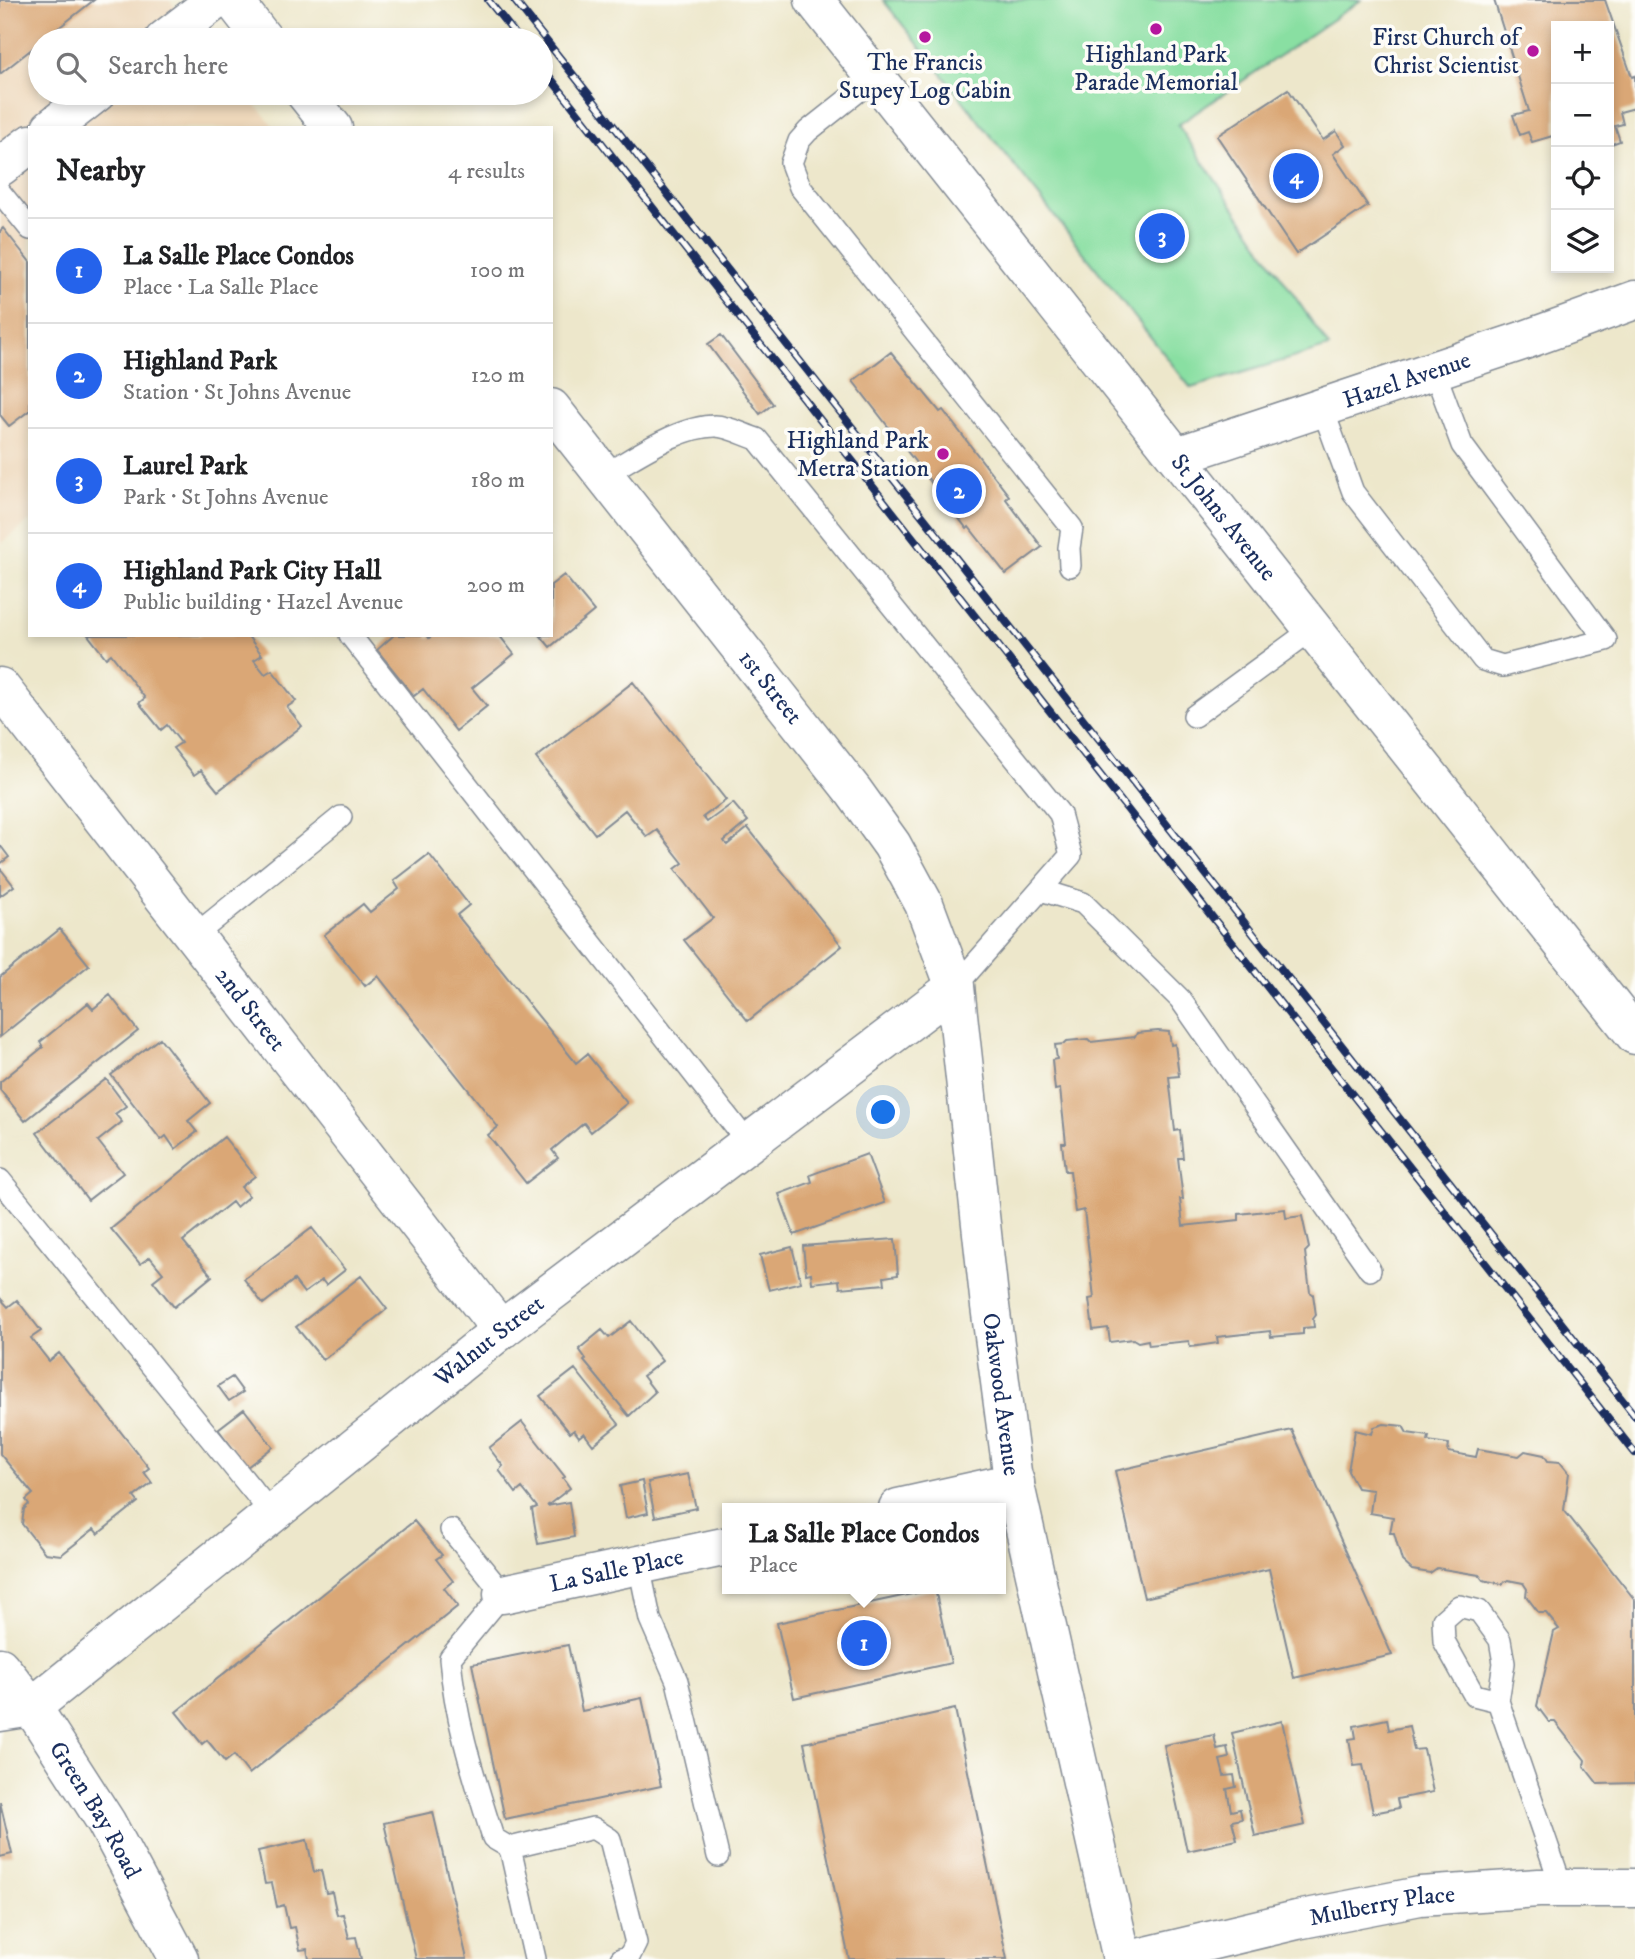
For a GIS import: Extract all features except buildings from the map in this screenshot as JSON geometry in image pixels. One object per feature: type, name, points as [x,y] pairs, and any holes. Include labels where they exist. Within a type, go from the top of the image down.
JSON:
[{"type":"street","points":[[180,28],[216,0]]},
{"type":"street","points":[[233,0],[255,28]]},
{"type":"street","name":"St Johns Avenue","points":[[814,0],[1635,1035]]},
{"type":"street","points":[[54,126],[81,105]]},
{"type":"street","points":[[315,105],[331,126]]},
{"type":"street","points":[[0,167],[28,146]]},
{"type":"street","name":"Hazel Avenue","points":[[1177,456],[1635,300]]},
{"type":"street","name":"1st Street","points":[[553,411],[854,792],[892,845],[924,904],[955,986]]},
{"type":"street","name":"2nd Street","points":[[0,687],[501,1330]]},
{"type":"street","name":"Walnut Street","points":[[16,1710],[272,1514],[501,1330],[955,986]]},
{"type":"street","name":"Oakwood Avenue","points":[[955,986],[990,1306],[1015,1482],[1122,1959]]},
{"type":"street","points":[[920,1503],[1015,1482]]},
{"type":"street","name":"La Salle Place","points":[[503,1594],[722,1547]]},
{"type":"street","name":"Green Bay Road","points":[[0,1667],[16,1710],[106,1822],[179,1959]]},
{"type":"street","name":"Mulberry Place","points":[[1134,1959],[1297,1920],[1420,1896],[1562,1888],[1635,1888]]},
{"type":"lane","points":[[876,77],[799,141],[791,163],[800,187],[1072,528],[1070,566]]},
{"type":"lane","points":[[0,192],[28,227]]},
{"type":"lane","points":[[1322,407],[1353,492],[1483,660],[1503,666],[1606,640],[1462,445],[1434,370]]},
{"type":"lane","points":[[603,475],[694,428],[718,426],[757,439],[1060,814],[1072,855],[955,986]]},
{"type":"lane","points":[[1194,716],[1314,628]]},
{"type":"lane","points":[[352,637],[748,1143]]},
{"type":"lane","points":[[194,936],[341,817]]},
{"type":"lane","points":[[1041,890],[1083,903],[1180,999],[1370,1270]]},
{"type":"lane","points":[[0,1180],[272,1514]]},
{"type":"lane","points":[[451,1530],[503,1594],[450,1658],[452,1684],[471,1765],[493,1838],[510,1848],[593,1828],[610,1839],[636,1943],[629,1957],[621,1959]]},
{"type":"lane","points":[[639,1565],[650,1619],[677,1681],[718,1856]]},
{"type":"lane","points":[[1498,1700],[1562,1888]]},
{"type":"lane","points":[[510,1848],[536,1959]]},
{"type":"shaded area","points":[[0,0],[169,0],[193,28],[28,28],[28,105],[256,105],[273,126],[28,126],[28,523],[0,544]]},
{"type":"green space","points":[[883,0],[1361,0],[1178,125],[1329,347],[1191,388]]},
{"type":"railway","points":[[488,0],[510,28]]},
{"type":"railway","points":[[514,0],[536,28]]},
{"type":"railway","points":[[553,49],[1635,1416]]},
{"type":"railway","points":[[553,81],[1635,1453]]},
{"type":"place","name":"Highland Park Parade Memorial","points":[[1156,29]]},
{"type":"place","name":"The Francis Stupey Log Cabin","points":[[925,37]]},
{"type":"place","name":"First Church of Christ Scientist","points":[[1533,51]]},
{"type":"place","name":"Highland Park City Hall","points":[[1296,176]]},
{"type":"place","name":"Laurel Park","points":[[1162,236]]},
{"type":"place","name":"Highland Park Metra Station","points":[[943,454]]},
{"type":"place","name":"Highland Park","points":[[959,491]]},
{"type":"place","name":"La Salle Place Condos","points":[[864,1643]]}]
